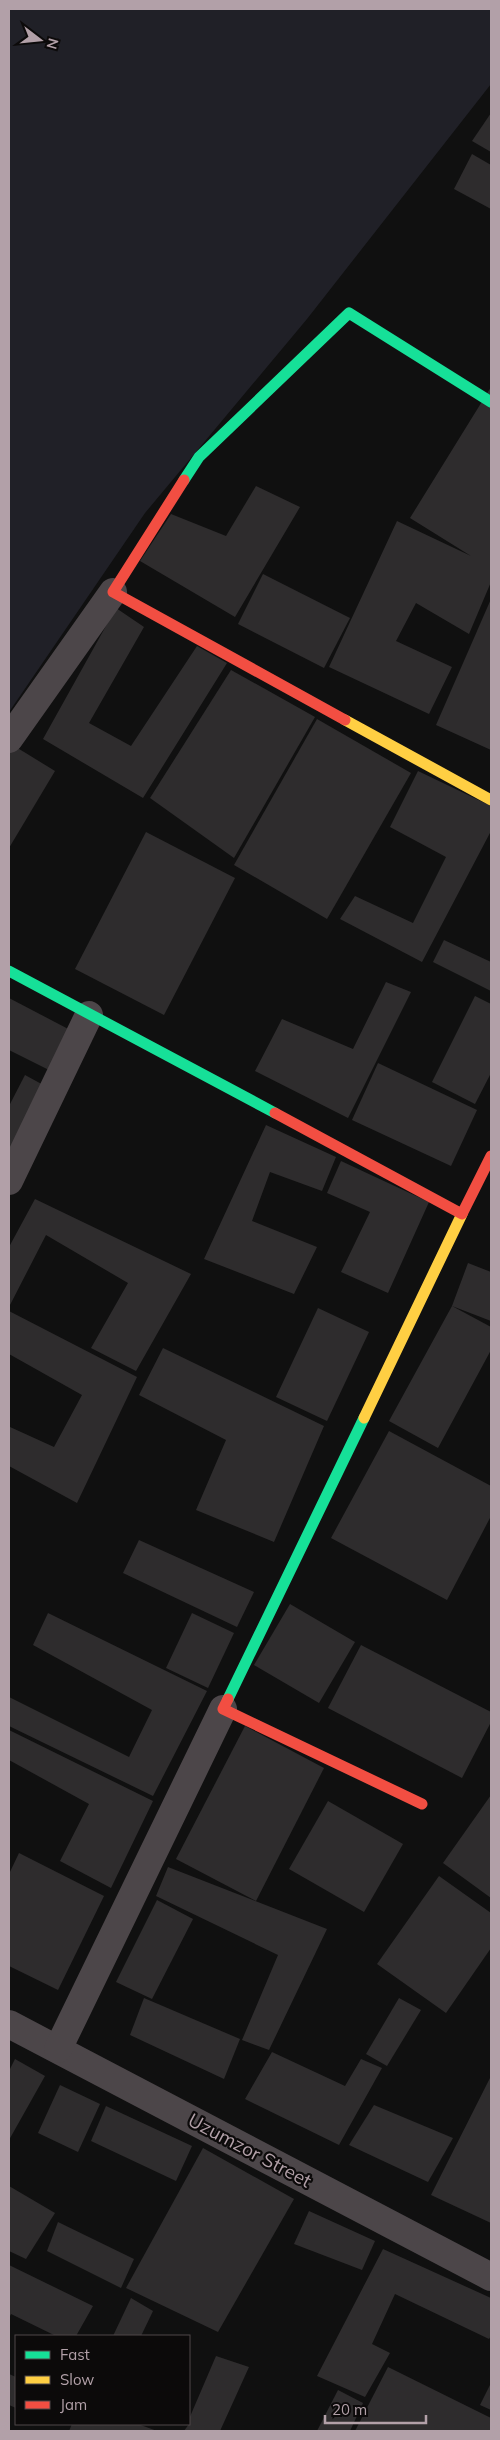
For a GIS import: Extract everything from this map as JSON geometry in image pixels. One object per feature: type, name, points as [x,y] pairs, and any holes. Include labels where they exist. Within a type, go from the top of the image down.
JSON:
[{"type":"street","points":[[9,739],[113,592],[199,457],[350,313],[491,402]]},
{"type":"street","points":[[113,592],[491,800]]},
{"type":"street","points":[[9,971],[346,1150],[462,1214]]},
{"type":"street","points":[[9,1181],[89,1015]]},
{"type":"street","points":[[58,2048],[491,1156]]},
{"type":"street","points":[[223,1709],[422,1804]]},
{"type":"street","name":"Uzumzor Street","points":[[9,2024],[58,2048],[491,2277]]},
{"type":"shaded area","points":[[9,9],[491,9],[491,84],[307,319],[145,513],[9,712]]},
{"type":"building","points":[[491,113],[491,152],[472,141]]},
{"type":"building","points":[[472,154],[491,165],[491,209],[454,189]]},
{"type":"building","points":[[491,387],[491,582],[469,634],[416,603],[396,641],[452,667],[429,714],[329,667],[397,521],[471,556],[410,518]]},
{"type":"building","points":[[256,486],[300,507],[235,617],[140,561],[171,514],[226,536]]},
{"type":"building","points":[[263,574],[350,618],[324,668],[238,624]]},
{"type":"building","points":[[491,599],[491,750],[436,725]]},
{"type":"building","points":[[116,608],[144,627],[89,723],[131,746],[197,646],[227,663],[143,798],[43,739]]},
{"type":"building","points":[[231,670],[315,717],[234,858],[150,798]]},
{"type":"building","points":[[317,719],[411,773],[327,919],[234,865]]},
{"type":"building","points":[[11,744],[55,771],[9,848],[9,749]]},
{"type":"building","points":[[418,771],[491,806],[491,831],[422,962],[340,919],[355,896],[413,923],[446,857],[390,827]]},
{"type":"building","points":[[146,832],[235,878],[164,1015],[75,969]]},
{"type":"building","points":[[444,940],[491,962],[491,991],[433,962]]},
{"type":"building","points":[[386,982],[411,992],[348,1118],[255,1071],[282,1019],[353,1049]]},
{"type":"building","points":[[475,996],[491,1004],[491,1073],[475,1104],[432,1082]]},
{"type":"building","points":[[9,998],[74,1032],[53,1072],[9,1050]]},
{"type":"building","points":[[378,1063],[477,1110],[451,1166],[352,1120]]},
{"type":"building","points":[[25,1075],[47,1087],[9,1157],[9,1106]]},
{"type":"building","points":[[266,1125],[336,1157],[322,1191],[270,1172],[252,1221],[317,1247],[294,1294],[204,1259]]},
{"type":"building","points":[[341,1161],[429,1202],[388,1293],[341,1272],[370,1212],[327,1193]]},
{"type":"building","points":[[35,1199],[191,1274],[136,1371],[91,1348],[128,1283],[46,1235],[9,1304],[9,1247]]},
{"type":"building","points":[[468,1263],[491,1272],[491,1321],[452,1306]]},
{"type":"building","points":[[452,1306],[491,1327],[491,1350],[438,1448],[389,1421]]},
{"type":"building","points":[[318,1308],[369,1332],[327,1421],[276,1397]]},
{"type":"building","points":[[9,1311],[137,1377],[77,1503],[9,1466],[10,1427],[54,1447],[82,1395],[9,1354]]},
{"type":"building","points":[[163,1348],[324,1426],[274,1542],[196,1510],[226,1440],[139,1395]]},
{"type":"building","points":[[389,1431],[491,1486],[491,1516],[447,1600],[331,1538]]},
{"type":"building","points":[[139,1540],[254,1592],[237,1627],[123,1573]]},
{"type":"building","points":[[290,1604],[355,1642],[319,1703],[254,1665]]},
{"type":"building","points":[[48,1613],[207,1691],[153,1796],[9,1726],[9,1697],[129,1757],[152,1710],[33,1645]]},
{"type":"building","points":[[192,1613],[234,1633],[208,1688],[166,1668]]},
{"type":"building","points":[[361,1645],[491,1712],[491,1722],[462,1778],[328,1708]]},
{"type":"building","points":[[245,1726],[324,1768],[256,1901],[176,1859]]},
{"type":"building","points":[[9,1730],[153,1801],[111,1888],[60,1861],[89,1804],[9,1760]]},
{"type":"building","points":[[491,1795],[491,1898],[443,1863]]},
{"type":"building","points":[[328,1801],[403,1844],[364,1912],[289,1869]]},
{"type":"building","points":[[19,1853],[104,1896],[58,1990],[9,1966],[9,1874]]},
{"type":"building","points":[[168,1867],[327,1929],[269,2050],[242,2040],[278,1955],[156,1896]]},
{"type":"building","points":[[439,1876],[491,1913],[491,1948],[446,2013],[377,1964]]},
{"type":"building","points":[[157,1900],[193,1919],[152,1999],[116,1982]]},
{"type":"building","points":[[144,1998],[240,2039],[224,2079],[130,2035]]},
{"type":"building","points":[[399,1998],[421,2010],[387,2066],[366,2054]]},
{"type":"building","points":[[272,2052],[345,2086],[361,2059],[382,2068],[339,2145],[245,2099]]},
{"type":"building","points":[[15,2059],[45,2076],[9,2140],[9,2071]]},
{"type":"building","points":[[491,2076],[490,2154],[491,2223],[431,2195]]},
{"type":"building","points":[[60,2085],[100,2104],[78,2152],[38,2133]]},
{"type":"building","points":[[374,2105],[453,2138],[428,2182],[349,2145]]},
{"type":"building","points":[[106,2106],[192,2146],[176,2181],[91,2141]]},
{"type":"building","points":[[203,2148],[294,2199],[218,2332],[126,2288]]},
{"type":"building","points":[[9,2186],[55,2213],[26,2259],[9,2251]]},
{"type":"building","points":[[309,2211],[375,2241],[362,2270],[294,2244]]},
{"type":"building","points":[[58,2222],[134,2259],[121,2288],[47,2251]]},
{"type":"building","points":[[383,2249],[491,2298],[491,2336],[489,2339],[395,2294],[372,2344],[390,2353],[365,2397],[317,2376]]},
{"type":"building","points":[[9,2265],[93,2306],[77,2335],[54,2335],[11,2314],[9,2318]]},
{"type":"building","points":[[131,2298],[153,2311],[141,2335],[113,2335]]},
{"type":"building","points":[[216,2356],[249,2367],[220,2431],[184,2431],[190,2425],[190,2417]]},
{"type":"building","points":[[388,2367],[491,2418],[491,2431],[355,2431]]},
{"type":"building","points":[[9,2374],[15,2377],[15,2408],[9,2405]]},
{"type":"building","points":[[491,2383],[491,2410],[480,2405]]},
{"type":"building","points":[[338,2390],[363,2403],[350,2431],[317,2431]]},
{"type":"building","points":[[72,2425],[141,2425],[157,2431],[69,2431]]},
{"type":"traffic: fast","points":[[184,480],[199,457],[349,313],[491,402]]},
{"type":"traffic: fast","points":[[9,971],[275,1113]]},
{"type":"traffic: fast","points":[[228,1699],[364,1418]]},
{"type":"traffic: slow","points":[[345,720],[491,800]]},
{"type":"traffic: slow","points":[[364,1418],[462,1214]]},
{"type":"traffic: jam","points":[[184,480],[113,592],[345,720]]},
{"type":"traffic: jam","points":[[275,1113],[462,1214],[491,1156]]},
{"type":"traffic: jam","points":[[228,1699],[223,1709],[422,1804]]}]
